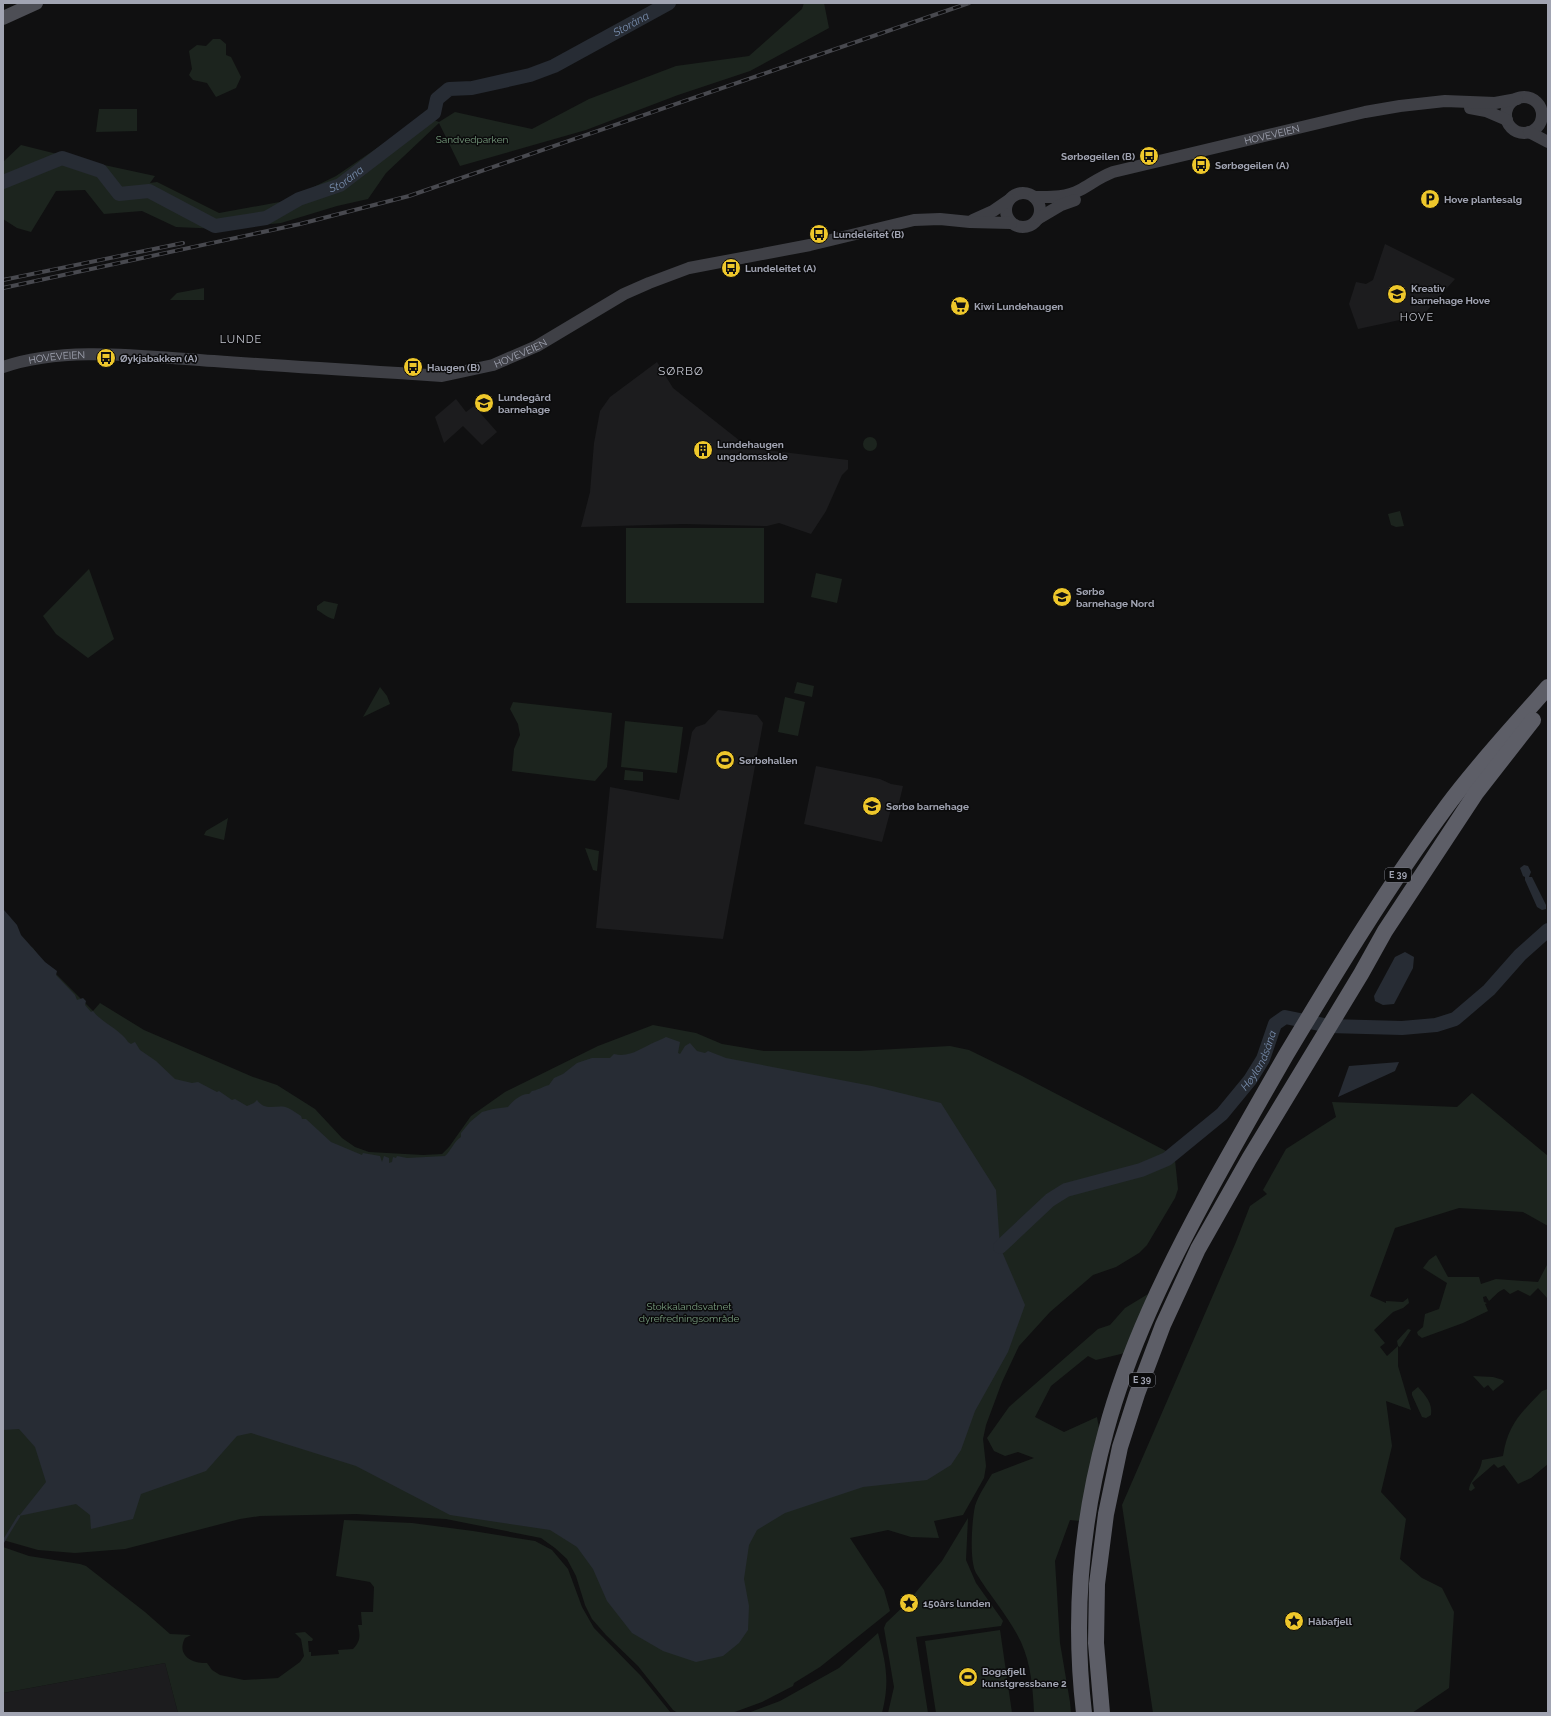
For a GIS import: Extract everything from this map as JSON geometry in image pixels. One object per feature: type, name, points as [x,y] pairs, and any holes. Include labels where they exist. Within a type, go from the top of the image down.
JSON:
[{"type":"highway","name":"E 39","points":[[1084,1713],[1080,1649],[1082,1565],[1093,1485],[1116,1396],[1137,1339],[1179,1246],[1228,1155],[1276,1073],[1337,971],[1397,877],[1470,788],[1548,687]]},
{"type":"highway","name":"E 39","points":[[1481,774],[1516,739],[1548,703]]},
{"type":"highway","name":"E 39","points":[[1102,1713],[1096,1643],[1097,1584],[1110,1488],[1120,1447],[1155,1345],[1198,1249],[1296,1078],[1361,974],[1470,788]]},
{"type":"main road","points":[[3,11],[22,3]]},
{"type":"main road","points":[[3,18],[36,3]]},
{"type":"main road","points":[[1548,133],[1537,103],[1522,98],[1509,106],[1507,110],[1507,120],[1512,128],[1520,132],[1529,132],[1548,142]]},
{"type":"main road","name":"HOVEVEIEN","points":[[1034,197],[1057,198],[1080,190],[1101,176],[1113,172],[1365,112],[1445,101],[1495,103],[1522,98],[1548,100]]},
{"type":"main road","name":"HOVEVEIEN","points":[[1039,218],[1061,205],[1074,200],[1112,180],[1368,119],[1406,112],[1467,108],[1482,110],[1507,120]]},
{"type":"main road","points":[[1529,132],[1537,127],[1543,118]]},
{"type":"main road","points":[[970,222],[993,211],[1009,200],[1018,194],[1024,193],[1034,197],[1040,207],[1039,218],[1035,223],[1026,228],[1020,228],[1011,223],[1005,210],[1009,200]]},
{"type":"main road","name":"HOVEVEIEN","points":[[3,367],[41,358],[85,354],[442,376],[459,374],[494,366],[517,356],[537,346],[624,294],[689,268],[810,245],[914,220],[940,219],[970,222],[1011,223]]},
{"type":"shaded area","name":"Kreativ barnehage Hove","points":[[1385,244],[1455,279],[1423,315],[1358,329],[1349,304],[1356,282],[1366,284],[1373,280]]},
{"type":"shaded area","name":"Lundehaugen ungdomsskole","points":[[657,362],[673,388],[749,448],[848,460],[848,469],[842,475],[826,511],[811,534],[779,523],[767,526],[684,524],[581,527],[590,492],[594,443],[600,411],[610,397]]},
{"type":"shaded area","points":[[456,399],[466,412],[474,406],[497,432],[482,445],[463,426],[444,443],[435,417]]},
{"type":"shaded area","points":[[718,710],[757,715],[763,723],[723,939],[596,928],[610,787],[679,800],[692,732],[696,727],[705,724]]},
{"type":"shaded area","points":[[816,766],[880,779],[891,784],[903,786],[898,807],[892,805],[882,842],[804,824]]},
{"type":"shaded area","points":[[1524,865],[1528,866],[1531,872],[1529,877],[1532,877],[1546,905],[1546,909],[1542,910],[1537,907],[1520,868]]},
{"type":"shaded area","name":"Stokkalandsvatnet dyrefredningsområde","points":[[3,906],[4,910],[17,925],[21,935],[45,962],[57,971],[56,975],[75,995],[77,1000],[83,998],[86,1001],[85,1005],[91,1012],[93,1011],[121,1034],[128,1042],[131,1044],[135,1042],[140,1050],[156,1061],[175,1079],[192,1083],[198,1082],[217,1092],[219,1091],[232,1100],[235,1099],[247,1106],[257,1100],[264,1106],[280,1106],[288,1108],[301,1116],[302,1119],[306,1119],[331,1142],[362,1155],[363,1153],[380,1156],[382,1162],[384,1156],[389,1158],[389,1163],[392,1162],[393,1157],[396,1158],[397,1156],[407,1158],[445,1156],[456,1141],[461,1137],[461,1133],[470,1122],[482,1112],[508,1107],[520,1096],[529,1094],[532,1091],[549,1085],[554,1078],[563,1074],[577,1063],[592,1058],[610,1058],[614,1054],[630,1054],[666,1037],[680,1042],[678,1053],[680,1054],[685,1046],[690,1043],[697,1051],[705,1053],[708,1051],[726,1058],[872,1086],[941,1103],[996,1190],[1000,1247],[1025,1305],[1008,1352],[975,1411],[961,1450],[951,1465],[927,1480],[863,1487],[785,1513],[757,1530],[749,1545],[744,1579],[749,1606],[748,1630],[739,1643],[723,1656],[696,1662],[663,1651],[632,1633],[607,1601],[593,1569],[577,1547],[550,1530],[450,1515],[356,1466],[251,1433],[237,1436],[206,1471],[141,1494],[133,1519],[91,1529],[90,1515],[76,1504],[19,1516],[46,1482],[35,1447],[19,1429],[3,1430]]},
{"type":"shaded area","points":[[1405,952],[1414,957],[1413,968],[1394,1004],[1383,1005],[1375,1001],[1374,996],[1395,957]]},
{"type":"shaded area","points":[[1399,1062],[1395,1071],[1338,1097],[1349,1066]]},
{"type":"shaded area","points":[[165,1663],[178,1713],[3,1713],[3,1693]]},
{"type":"green space","name":"Sandvedparken","points":[[804,3],[824,3],[829,28],[750,71],[678,95],[586,130],[460,166],[439,123],[386,173],[368,199],[337,206],[281,223],[221,229],[176,227],[142,211],[104,214],[85,190],[56,191],[31,232],[17,228],[3,219],[3,162],[21,145],[155,176],[150,183],[157,182],[219,213],[285,201],[336,176],[424,116],[439,122],[455,112],[532,129],[589,99],[676,66],[749,56],[802,9]]},
{"type":"green space","points":[[213,39],[220,39],[226,44],[226,55],[231,57],[241,77],[236,88],[216,97],[207,83],[193,80],[189,75],[192,69],[189,51],[197,45],[206,46]]},
{"type":"green space","points":[[99,109],[137,109],[137,131],[96,132]]},
{"type":"green space","points":[[204,288],[204,300],[170,300],[177,293]]},
{"type":"green space","points":[[867,437],[873,437],[877,441],[877,447],[873,451],[867,451],[863,447],[863,441]]},
{"type":"green space","points":[[1400,511],[1404,526],[1396,527],[1391,525],[1388,514]]},
{"type":"green space","points":[[626,528],[764,528],[764,603],[626,603]]},
{"type":"green space","points":[[89,569],[114,639],[88,658],[56,634],[43,616]]},
{"type":"green space","points":[[816,573],[842,579],[837,603],[811,597]]},
{"type":"green space","points":[[324,601],[338,604],[334,619],[327,617],[317,610],[317,606]]},
{"type":"green space","points":[[797,682],[814,686],[812,697],[794,693]]},
{"type":"green space","points":[[380,687],[387,696],[390,704],[363,717]]},
{"type":"green space","points":[[785,697],[805,702],[798,736],[778,732]]},
{"type":"green space","points":[[513,702],[612,713],[607,767],[595,781],[512,771],[514,749],[520,735],[518,724],[510,709]]},
{"type":"green space","points":[[625,721],[683,727],[677,773],[621,767]]},
{"type":"green space","points":[[625,770],[643,772],[643,781],[624,780]]},
{"type":"green space","points":[[228,818],[224,840],[204,835],[206,831]]},
{"type":"green space","points":[[585,848],[599,851],[597,871],[593,870]]},
{"type":"green space","name":"Stokkalandsvatnet dyrefredningsområde","points":[[3,911],[18,937],[33,948],[41,959],[93,1011],[100,1003],[144,1030],[253,1077],[277,1085],[315,1109],[342,1138],[355,1147],[369,1152],[423,1155],[442,1154],[449,1147],[471,1116],[505,1092],[598,1046],[653,1025],[696,1033],[722,1044],[764,1051],[858,1051],[950,1046],[969,1050],[1166,1151],[1175,1160],[1178,1189],[1175,1198],[1147,1245],[1139,1253],[1116,1267],[1093,1275],[1050,1312],[1019,1346],[1002,1382],[986,1425],[983,1439],[986,1466],[984,1478],[963,1515],[934,1521],[939,1538],[911,1537],[888,1530],[850,1538],[884,1590],[890,1611],[820,1667],[794,1683],[793,1686],[762,1702],[732,1713],[678,1713],[673,1710],[638,1666],[592,1619],[585,1605],[576,1576],[567,1559],[541,1538],[446,1519],[356,1514],[260,1516],[240,1519],[125,1549],[75,1553],[38,1550],[3,1540]]},
{"type":"green space","points":[[1472,1093],[1548,1156],[1548,1226],[1523,1212],[1459,1208],[1395,1228],[1370,1296],[1386,1303],[1386,1301],[1403,1302],[1408,1298],[1409,1303],[1403,1308],[1393,1312],[1374,1330],[1385,1343],[1380,1347],[1387,1356],[1398,1346],[1398,1366],[1411,1410],[1386,1401],[1392,1446],[1381,1492],[1406,1519],[1400,1559],[1422,1578],[1442,1588],[1454,1612],[1449,1688],[1412,1713],[1153,1713],[1122,1505],[1236,1242],[1250,1206],[1267,1194],[1263,1190],[1286,1149],[1336,1117],[1332,1102],[1457,1107]]},
{"type":"green space","points":[[1436,1255],[1448,1277],[1479,1277],[1481,1284],[1496,1279],[1538,1282],[1548,1263],[1548,1299],[1538,1288],[1530,1296],[1518,1290],[1510,1294],[1504,1289],[1497,1293],[1489,1301],[1486,1296],[1483,1297],[1484,1302],[1487,1303],[1485,1304],[1488,1311],[1463,1323],[1422,1338],[1417,1332],[1423,1327],[1425,1314],[1439,1309],[1447,1283],[1423,1268],[1429,1260]]},
{"type":"green space","points":[[1148,1294],[1144,1310],[1125,1353],[1096,1360],[1088,1356],[1051,1386],[1035,1417],[1064,1432],[1097,1417],[1099,1428],[1080,1521],[1070,1520],[1055,1561],[1060,1643],[1071,1713],[1034,1713],[1031,1677],[1024,1650],[1011,1624],[976,1573],[972,1559],[972,1540],[975,1506],[980,1494],[992,1474],[1034,1458],[1018,1452],[1005,1456],[994,1451],[987,1438],[1009,1407],[1098,1329],[1110,1325],[1125,1308]]},
{"type":"green space","points":[[1408,1329],[1411,1330],[1400,1347],[1398,1346],[1397,1341]]},
{"type":"green space","points":[[1473,1376],[1493,1377],[1503,1380],[1504,1382],[1493,1391],[1488,1385],[1484,1388]]},
{"type":"green space","points":[[1418,1387],[1428,1400],[1431,1407],[1431,1415],[1426,1418],[1422,1417],[1412,1395],[1412,1392]]},
{"type":"green space","points":[[1548,1389],[1548,1464],[1531,1478],[1518,1484],[1504,1465],[1498,1468],[1494,1464],[1472,1483],[1475,1488],[1471,1491],[1469,1490],[1471,1483],[1481,1465],[1482,1460],[1503,1456],[1508,1435],[1516,1420],[1542,1391]]},
{"type":"green space","points":[[968,1518],[966,1560],[976,1583],[1003,1621],[1001,1626],[916,1637],[928,1713],[888,1713],[894,1687],[884,1628],[886,1623],[906,1604],[942,1561]]},
{"type":"green space","points":[[344,1520],[412,1523],[473,1531],[535,1541],[552,1550],[568,1569],[582,1607],[594,1628],[641,1676],[671,1713],[178,1713],[165,1663],[3,1693],[3,1547],[29,1556],[86,1566],[145,1612],[170,1634],[191,1635],[185,1638],[183,1644],[184,1654],[196,1662],[207,1663],[212,1670],[220,1675],[244,1680],[278,1678],[300,1662],[304,1656],[301,1639],[295,1633],[305,1632],[313,1639],[312,1641],[308,1641],[311,1656],[339,1654],[338,1650],[353,1649],[359,1641],[358,1625],[362,1625],[361,1612],[373,1612],[374,1587],[370,1582],[336,1576]]},
{"type":"green space","name":"Bogafjell kunstgressbane 2","points":[[1000,1630],[1012,1713],[936,1713],[925,1641]]},
{"type":"green space","points":[[878,1633],[886,1673],[886,1691],[882,1713],[748,1713],[780,1701],[839,1668]]},
{"type":"waterway","name":"Storåna","points":[[3,182],[62,158],[101,171],[119,194],[149,191],[215,226],[266,218],[299,199],[340,185],[434,113],[437,99],[449,89],[472,88],[530,75],[554,66],[669,3]]},
{"type":"waterway","name":"Høylandsåna","points":[[1000,1247],[1050,1200],[1066,1190],[1141,1170],[1167,1159],[1222,1114],[1250,1080],[1263,1059],[1275,1024],[1285,1017],[1329,1026],[1402,1028],[1436,1025],[1455,1019],[1489,990],[1520,955],[1548,930]]},
{"type":"waterway","points":[[3,1542],[19,1516]]},
{"type":"railway","points":[[3,288],[300,224],[409,196],[969,3]]},
{"type":"railway","points":[[3,280],[183,243]]},
{"type":"place","name":"Sørbøgeilen (B)","points":[[1149,156]]},
{"type":"place","name":"Sørbøgeilen (A)","points":[[1201,165]]},
{"type":"place","name":"Hove plantesalg","points":[[1430,199]]},
{"type":"place","name":"Lundeleitet (B)","points":[[819,234]]},
{"type":"place","name":"Lundeleitet (A)","points":[[731,268]]},
{"type":"place","name":"Kreativ barnehage Hove","points":[[1397,294]]},
{"type":"place","name":"Kiwi Lundehaugen","points":[[960,306]]},
{"type":"place","name":"Øykjabakken (A)","points":[[106,358]]},
{"type":"place","name":"Haugen (B)","points":[[413,367]]},
{"type":"place","name":"Lundegård barnehage","points":[[484,403]]},
{"type":"place","name":"Lundehaugen ungdomsskole","points":[[703,450]]},
{"type":"place","name":"Sørbø barnehage Nord","points":[[1062,597]]},
{"type":"place","name":"Sørbøhallen","points":[[725,760]]},
{"type":"place","name":"Sørbø barnehage","points":[[872,806]]},
{"type":"place","name":"150års lunden","points":[[909,1603]]},
{"type":"place","name":"Håbafjell","points":[[1294,1621]]},
{"type":"place","name":"Bogafjell kunstgressbane 2","points":[[968,1677]]},
{"type":"district","name":"HOVE","points":[[1417,317]]},
{"type":"district","name":"LUNDE","points":[[241,339]]},
{"type":"district","name":"SØRBØ","points":[[681,371]]}]
